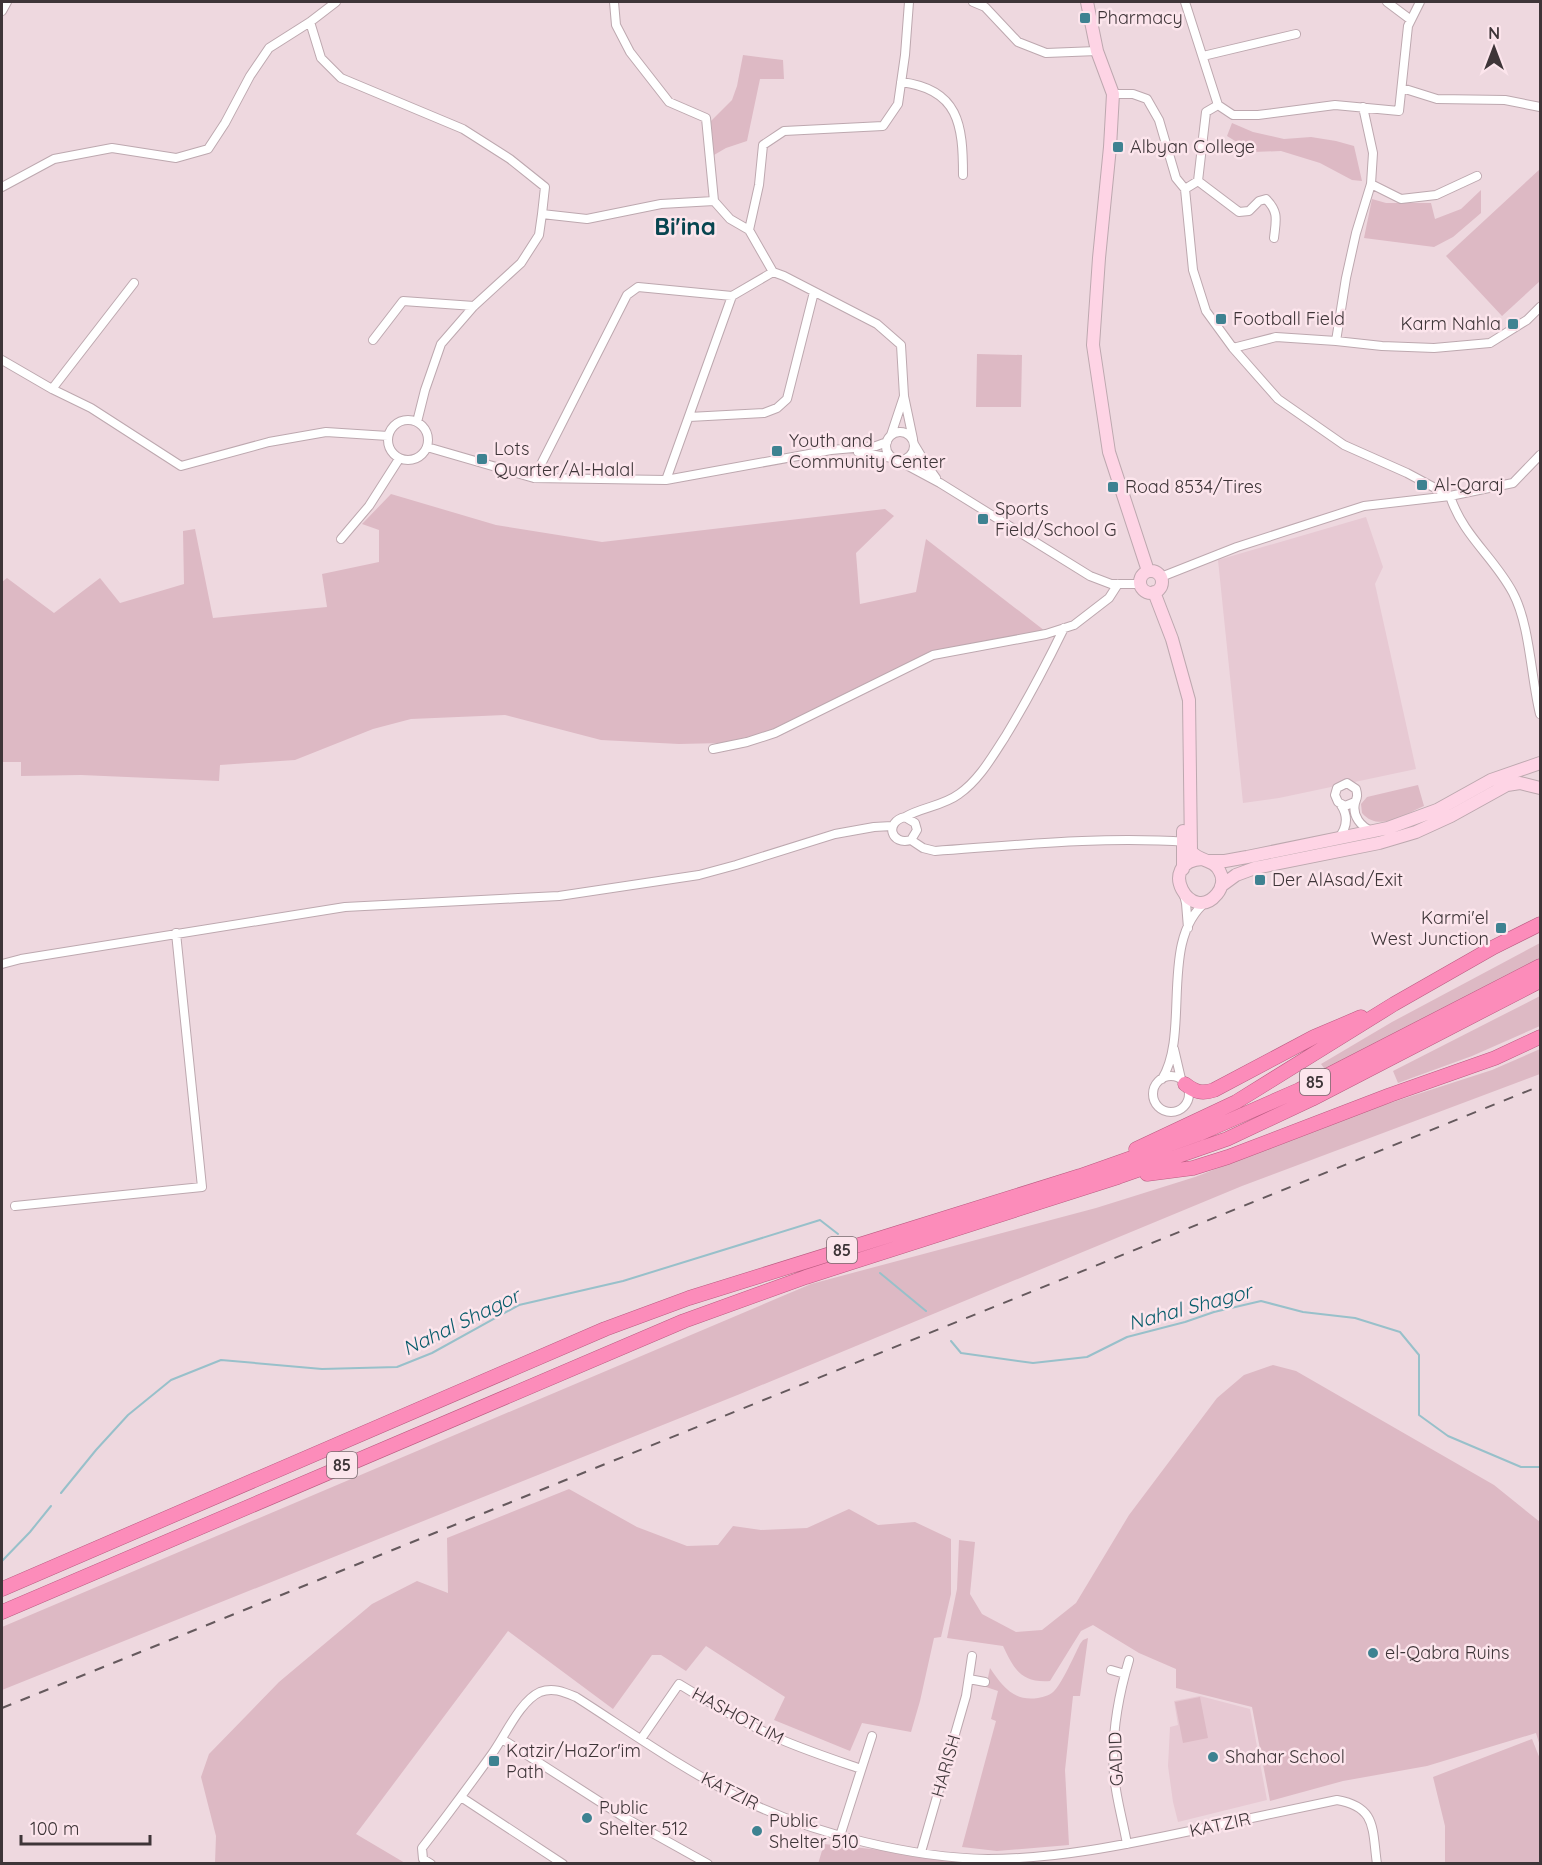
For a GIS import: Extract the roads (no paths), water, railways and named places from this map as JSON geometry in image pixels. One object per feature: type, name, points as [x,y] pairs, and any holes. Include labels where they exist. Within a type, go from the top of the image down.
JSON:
[{"type":"highway","points":[[1080,1176],[1236,1102],[1394,1004],[1494,947],[1540,924]]},
{"type":"highway","name":"85","points":[[2,1589],[604,1329],[689,1298],[1080,1176],[1199,1134],[1263,1108],[1540,966]]},
{"type":"highway","name":"85","points":[[2,1612],[684,1321],[850,1263],[1118,1177],[1227,1139],[1312,1099],[1540,981]]},
{"type":"highway","points":[[1183,1082],[1196,1092],[1214,1090],[1333,1028],[1394,1004]]},
{"type":"highway","points":[[1118,1177],[1193,1168],[1228,1157],[1390,1095],[1495,1058],[1540,1037]]},
{"type":"main road","points":[[1087,2],[1097,51],[1113,94],[1093,345],[1109,452],[1148,571]]},
{"type":"main road","points":[[1148,571],[1154,571],[1161,577],[1161,586],[1154,592],[1144,591],[1140,584],[1140,578],[1148,571]]},
{"type":"main road","points":[[1154,592],[1172,639],[1190,700],[1186,842],[1179,882],[1184,895],[1197,902],[1207,901],[1217,895],[1221,886],[1236,874],[1255,868],[1379,843],[1416,832],[1451,816],[1507,785],[1520,783],[1540,788]]},
{"type":"main road","points":[[1183,869],[1192,861],[1225,861],[1373,832],[1424,815],[1491,780],[1540,766],[1540,783]]},
{"type":"main road","points":[[1186,842],[1194,855],[1213,863],[1220,871],[1221,886]]},
{"type":"street","points":[[2,11],[7,2]]},
{"type":"street","points":[[2,187],[54,159],[112,148],[176,158],[208,149],[269,48],[336,2]]},
{"type":"street","points":[[614,2],[616,25],[630,52],[669,102],[706,118],[714,201],[730,219],[749,230],[773,272],[878,324],[901,345],[904,396],[914,441],[914,452],[911,456],[896,459],[865,452],[831,450]]},
{"type":"street","points":[[749,230],[759,185],[763,145],[784,131],[883,126],[898,104],[909,2]]},
{"type":"street","points":[[973,2],[985,7],[1018,42],[1046,53],[1097,51]]},
{"type":"street","points":[[1185,2],[1218,105],[1233,115],[1258,115],[1335,105],[1399,111],[1408,26],[1420,2]]},
{"type":"street","points":[[1387,2],[1411,20]]},
{"type":"street","points":[[310,22],[321,58],[341,78],[463,129],[510,159],[545,187],[539,235],[521,263],[474,306],[441,344],[417,422]]},
{"type":"street","points":[[1203,56],[1296,34]]},
{"type":"street","points":[[901,82],[928,87],[939,94],[952,109],[960,124],[963,175]]},
{"type":"street","points":[[1402,88],[1437,99],[1505,100],[1540,107]]},
{"type":"street","points":[[1113,94],[1132,94],[1147,99],[1159,120],[1176,178],[1185,189],[1193,270],[1206,311],[1233,348],[1278,399],[1344,445],[1407,473],[1450,496],[1461,523],[1514,594],[1522,622],[1540,714]]},
{"type":"street","points":[[1198,181],[1206,112],[1218,105]]},
{"type":"street","points":[[1336,341],[1354,244],[1371,184],[1372,153],[1363,107]]},
{"type":"street","points":[[1371,184],[1401,199],[1436,195],[1477,176]]},
{"type":"street","points":[[1185,189],[1198,181]]},
{"type":"street","points":[[1198,181],[1239,212],[1249,211],[1259,201],[1266,199],[1274,207],[1276,219],[1274,238]]},
{"type":"street","points":[[542,214],[587,219],[661,204],[714,201]]},
{"type":"street","points":[[534,478],[627,295],[638,287],[732,296],[773,272]]},
{"type":"street","points":[[52,389],[134,284]]},
{"type":"street","points":[[689,417],[764,413],[777,408],[787,399],[814,291]]},
{"type":"street","points":[[666,480],[732,296]]},
{"type":"street","points":[[373,340],[403,301],[474,306]]},
{"type":"street","points":[[1233,348],[1276,337],[1434,348],[1490,343],[1527,320],[1540,307]]},
{"type":"street","points":[[2,360],[91,408],[181,466],[269,442],[326,432],[388,436]]},
{"type":"street","points":[[904,396],[889,439],[887,453],[940,483],[1090,576],[1111,584],[1140,584]]},
{"type":"street","points":[[405,420],[417,422],[425,430],[427,447],[419,458],[406,461],[399,459],[389,449],[388,436],[394,425],[399,422],[405,420]]},
{"type":"street","points":[[427,447],[534,478],[666,480],[831,450],[876,446],[903,432],[914,441],[926,464],[940,483]]},
{"type":"street","points":[[1161,577],[1237,547],[1364,506],[1450,496],[1513,483],[1540,455]]},
{"type":"street","points":[[341,539],[369,506],[399,459]]},
{"type":"street","points":[[713,749],[775,733],[933,655],[1046,634],[1074,625],[1109,598],[1118,584]]},
{"type":"street","points":[[904,817],[912,820],[916,826],[916,834],[910,840],[903,842],[896,838],[892,831],[892,826],[897,820],[917,810],[947,801],[958,795],[981,772],[1031,694],[1064,628]]},
{"type":"street","points":[[1338,839],[1345,831],[1346,813],[1335,795],[1337,788],[1344,784],[1351,784],[1356,789],[1358,796],[1355,809],[1358,820],[1365,828],[1373,832]]},
{"type":"street","points":[[1341,805],[1349,806],[1355,802]]},
{"type":"street","points":[[2,964],[176,933],[345,907],[558,896],[699,874],[736,865],[835,834],[874,826],[892,826]]},
{"type":"street","points":[[910,840],[923,848],[935,851],[1066,842],[1186,842]]},
{"type":"street","points":[[1184,895],[1188,928]]},
{"type":"street","points":[[1162,1079],[1167,1069],[1173,1043],[1182,944],[1198,910],[1207,901]]},
{"type":"street","points":[[15,1206],[202,1187],[176,933]]},
{"type":"street","points":[[1173,1043],[1175,1058],[1183,1082],[1188,1089],[1187,1101],[1179,1110],[1168,1112],[1158,1107],[1153,1096],[1155,1085],[1170,1076],[1183,1082]]},
{"type":"street","name":"HARISH","points":[[921,1852],[966,1696],[972,1656]]},
{"type":"street","name":"GADID","points":[[1127,1844],[1117,1792],[1113,1751],[1118,1702],[1129,1660]]},
{"type":"street","points":[[1111,1670],[1125,1674]]},
{"type":"street","points":[[969,1679],[985,1682]]},
{"type":"street","name":"HASHOTLIM","points":[[641,1739],[680,1684],[720,1709],[765,1732],[819,1755],[861,1769]]},
{"type":"street","name":"KATZIR","points":[[431,1863],[423,1859],[422,1848],[461,1797],[524,1705],[537,1693],[548,1690],[560,1691],[576,1697],[703,1779],[748,1802],[801,1823],[870,1843],[978,1861],[1052,1855],[1127,1844],[1337,1800],[1358,1805],[1367,1813],[1371,1822],[1377,1863]]},
{"type":"street","points":[[840,1836],[872,1736]]},
{"type":"street","points":[[502,1739],[622,1816],[708,1863]]},
{"type":"street","points":[[461,1797],[563,1863]]},
{"type":"waterway","name":"Nahal Shagor","points":[[61,1493],[128,1415],[171,1380],[221,1360],[322,1369],[397,1367],[432,1353],[519,1305],[623,1281],[820,1220],[838,1234]]},
{"type":"waterway","name":"Nahal Shagor","points":[[880,1273],[926,1311]]},
{"type":"waterway","name":"Nahal Shagor","points":[[951,1341],[961,1353],[1033,1363],[1087,1357],[1127,1337],[1261,1301],[1303,1312],[1355,1318],[1400,1332],[1419,1355],[1419,1415],[1448,1436],[1521,1467],[1540,1467]]},
{"type":"waterway","name":"Nahal Shagor","points":[[2,1561],[51,1506]]},
{"type":"railway","points":[[2,1708],[1540,1086]]},
{"type":"place","name":"Pharmacy","points":[[1085,18]]},
{"type":"place","name":"Albyan College","points":[[1118,147]]},
{"type":"place","name":"Football Field","points":[[1221,319]]},
{"type":"place","name":"Karm Nahla","points":[[1513,324]]},
{"type":"place","name":"Youth and Community Center","points":[[777,451]]},
{"type":"place","name":"Lots Quarter/Al-Halal","points":[[482,459]]},
{"type":"place","name":"Al-Qaraj","points":[[1422,485]]},
{"type":"place","name":"Road 8534/Tires","points":[[1113,487]]},
{"type":"place","name":"Sports Field/School G","points":[[983,519]]},
{"type":"place","name":"Der AlAsad/Exit","points":[[1260,880]]},
{"type":"place","name":"Karmi'el West Junction","points":[[1501,928]]},
{"type":"place","name":"el-Qabra Ruins","points":[[1373,1653]]},
{"type":"place","name":"Shahar School","points":[[1213,1757]]},
{"type":"place","name":"Katzir/HaZor'im Path","points":[[494,1761]]},
{"type":"place","name":"Public Shelter 512","points":[[587,1818]]},
{"type":"place","name":"Public Shelter 510","points":[[757,1831]]},
{"type":"district","name":"Bi'ina","points":[[685,227]]}]
